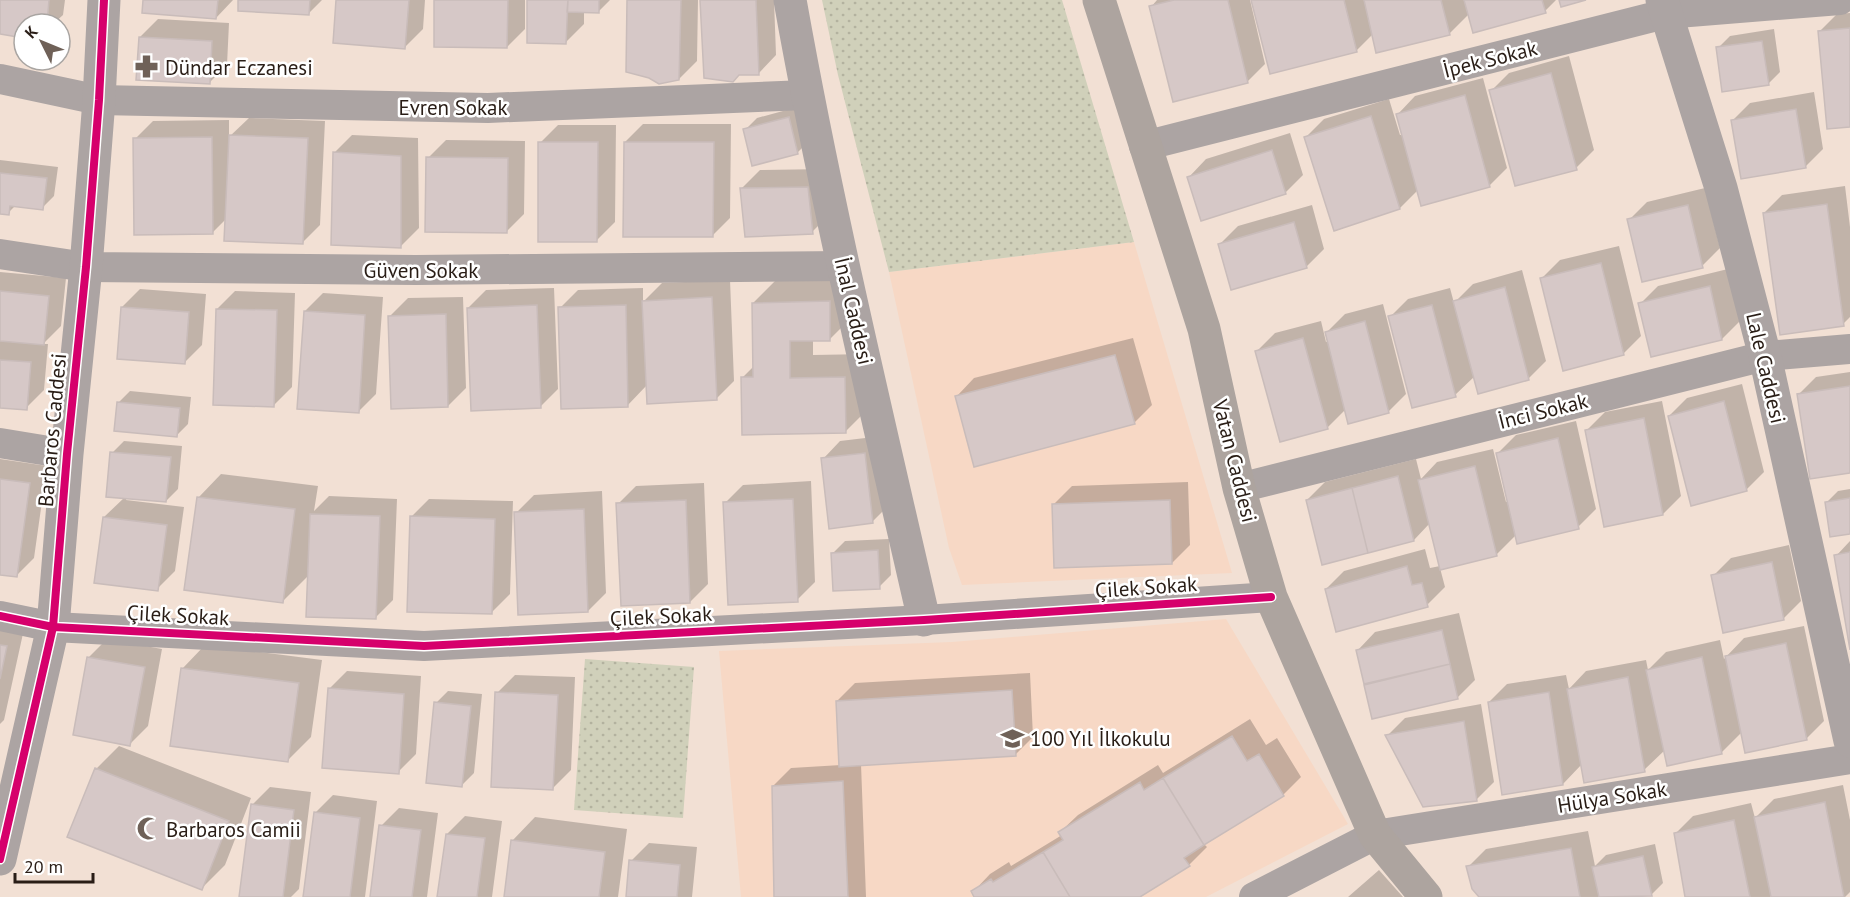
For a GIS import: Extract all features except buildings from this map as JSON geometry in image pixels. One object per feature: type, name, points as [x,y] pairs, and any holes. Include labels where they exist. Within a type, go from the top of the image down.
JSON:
[{"type":"main road","name":"Vatan Caddesi","points":[[1099,0],[1204,328],[1239,488],[1270,597],[1375,835],[1426,897]]},
{"type":"street","name":"Barbaros Caddesi","points":[[0,859],[53,627],[67,454],[87,267],[104,0]]},
{"type":"street","name":"İnal Caddesi","points":[[789,0],[843,266],[924,621]]},
{"type":"street","name":"İpek Sokak","points":[[1144,146],[1664,7],[1840,0]]},
{"type":"street","name":"Lale Caddesi","points":[[1664,7],[1721,188],[1765,356],[1850,741]]},
{"type":"street","name":"Evren Sokak","points":[[0,79],[99,100],[488,108],[807,96]]},
{"type":"street","name":"Güven Sokak","points":[[0,255],[87,267],[416,270],[843,266]]},
{"type":"street","name":"İnci Sokak","points":[[1239,488],[1765,356],[1850,349]]},
{"type":"street","points":[[0,443],[67,454]]},
{"type":"street","name":"Çilek Sokak","points":[[0,616],[53,627],[424,646],[924,621],[1270,597]]},
{"type":"street","name":"Hülya Sokak","points":[[1254,897],[1375,835],[1850,759]]},
{"type":"shaded area","points":[[1134,242],[1232,573],[962,585],[949,548],[889,272]]},
{"type":"shaded area","name":"100 Yıl İlkokulu","points":[[1226,619],[1348,824],[1206,897],[741,897],[719,651],[952,642]]},
{"type":"green space","points":[[822,0],[1062,0],[1134,242],[889,272],[838,75]]},
{"type":"green space","points":[[585,659],[694,667],[683,818],[574,810]]},
{"type":"cycle path","points":[[0,859],[53,627],[67,454],[86,267],[104,0]]},
{"type":"cycle path","points":[[0,616],[53,627],[424,646],[924,620],[1271,597]]},
{"type":"place","name":"Dündar Eczanesi","points":[[147,67]]},
{"type":"place","name":"100 Yıl İlkokulu","points":[[1012,738]]},
{"type":"place","name":"Barbaros Camii","points":[[148,829]]}]
